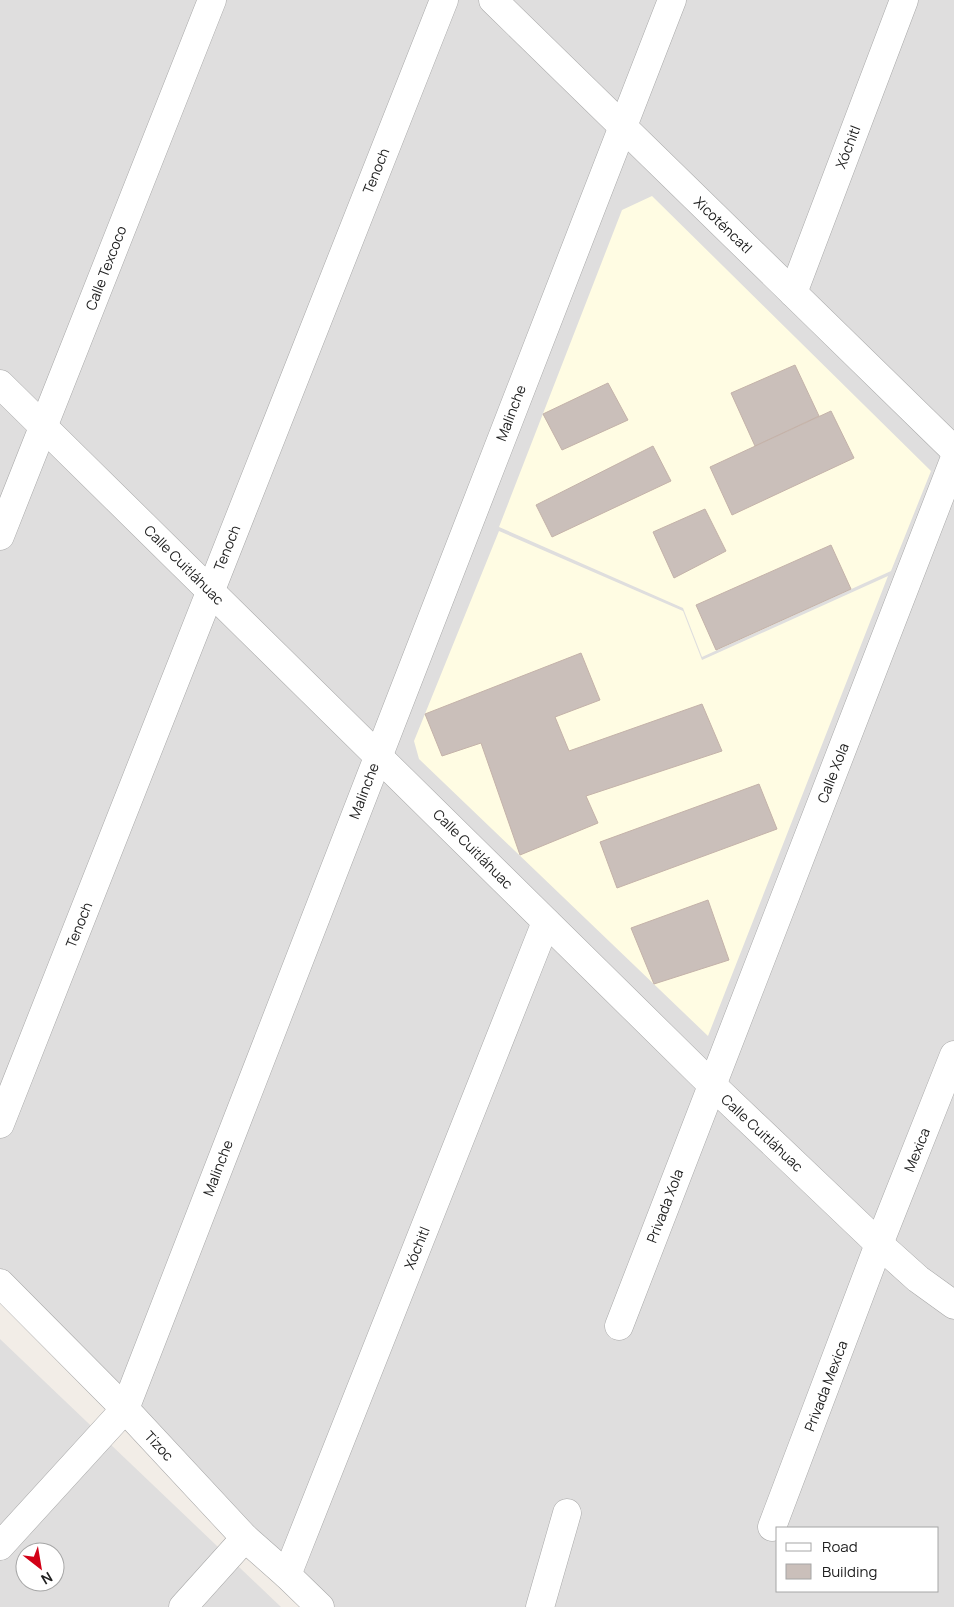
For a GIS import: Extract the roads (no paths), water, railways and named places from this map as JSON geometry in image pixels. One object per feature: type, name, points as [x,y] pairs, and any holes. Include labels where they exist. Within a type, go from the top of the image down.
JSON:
[{"type":"street","name":"Calle Texcoco","points":[[0,536],[212,0]]},
{"type":"street","name":"Tenoch","points":[[0,1124],[444,0]]},
{"type":"street","name":"Xicoténcatl","points":[[493,0],[954,450]]},
{"type":"street","name":"Malinche","points":[[0,1546],[125,1409],[672,0]]},
{"type":"street","name":"Xóchitl","points":[[793,293],[904,0]]},
{"type":"street","name":"Calle Cuitláhuac","points":[[0,384],[712,1085],[918,1279],[954,1305]]},
{"type":"street","name":"Calle Xola","points":[[712,1085],[954,460]]},
{"type":"street","name":"Xóchitl","points":[[287,1575],[546,922]]},
{"type":"street","name":"Mexica","points":[[880,1244],[954,1055]]},
{"type":"street","name":"Privada Xola","points":[[619,1326],[712,1085]]},
{"type":"street","name":"Privada Mexica","points":[[772,1527],[880,1244]]},
{"type":"street","name":"Tízoc","points":[[0,1283],[125,1409],[246,1538],[320,1607]]},
{"type":"street","points":[[540,1607],[567,1513]]},
{"type":"street","points":[[183,1607],[246,1538]]}]
